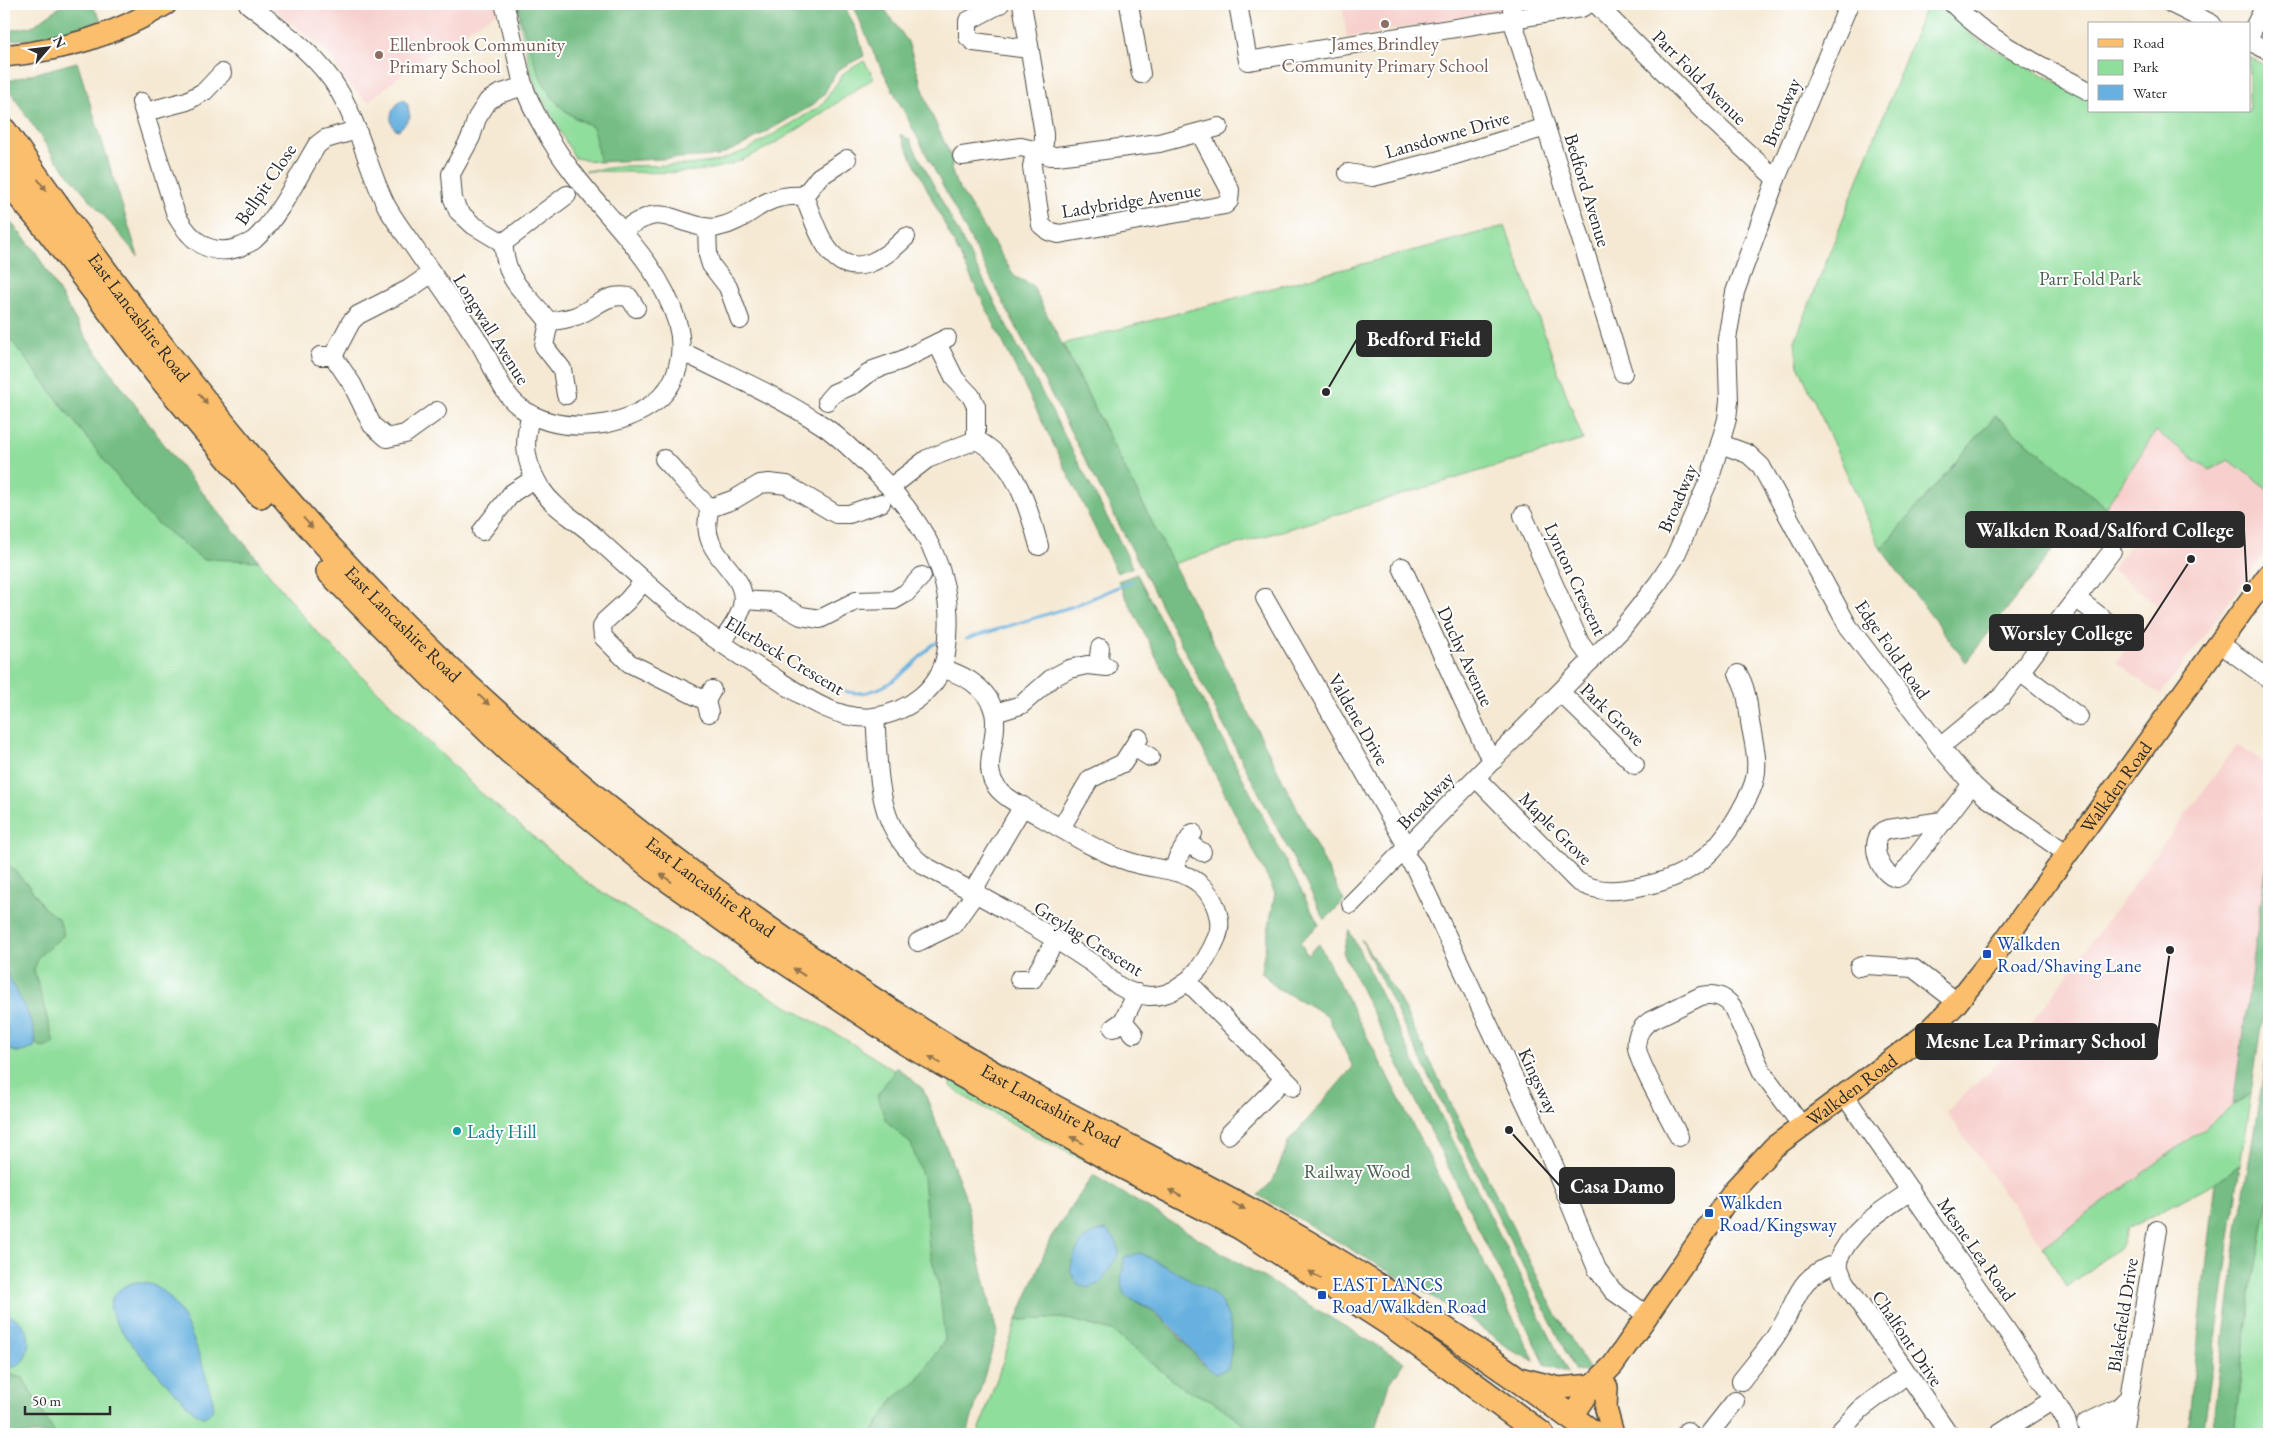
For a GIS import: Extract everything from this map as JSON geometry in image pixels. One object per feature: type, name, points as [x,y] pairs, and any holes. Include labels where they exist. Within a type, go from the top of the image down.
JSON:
[{"type":"highway","name":"East Lancashire Road","points":[[4,131],[106,273],[211,410],[257,466],[328,546],[386,606],[538,750],[654,844],[763,925],[928,1035],[1307,1243],[1515,1377],[1575,1431]]},
{"type":"highway","name":"East Lancashire Road","points":[[4,177],[50,232],[146,360],[210,439],[359,603],[510,751],[657,871],[749,938],[908,1043],[1119,1164],[1241,1228],[1388,1322],[1523,1426],[1541,1434]]},
{"type":"highway","points":[[1338,1263],[1360,1287],[1575,1431]]},
{"type":"main road","points":[[4,68],[39,53],[112,32],[139,20],[166,4]]},
{"type":"main road","points":[[4,51],[39,53]]},
{"type":"main road","points":[[4,56],[39,53]]},
{"type":"main road","points":[[4,157],[50,232]]},
{"type":"main road","name":"Walkden Road","points":[[1575,1431],[1613,1365],[1734,1190],[1774,1147],[1925,1036],[1957,1002],[2269,574]]},
{"type":"main road","points":[[1515,1377],[1559,1388],[1600,1386],[1612,1434]]},
{"type":"street","name":"Longwall Avenue","points":[[248,4],[289,36],[325,71],[338,90],[357,130],[388,210],[489,359],[506,393],[513,402],[532,414],[556,422],[583,426],[598,425],[628,417],[651,405],[661,397],[677,370],[681,355],[680,338],[672,310],[648,264],[623,230],[570,169],[544,127],[524,86],[504,4]]},
{"type":"street","points":[[1000,4],[968,21],[968,37],[974,42],[1029,49]]},
{"type":"street","points":[[1022,4],[1044,134],[1044,143],[1038,151]]},
{"type":"street","points":[[1129,4],[1141,74]]},
{"type":"street","points":[[1238,4],[1248,61],[1512,14],[1581,8],[1589,4]]},
{"type":"street","name":"Parr Fold Avenue","points":[[1596,4],[1710,118],[1776,179]]},
{"type":"street","name":"Broadway","points":[[1351,904],[1592,660],[1641,606],[1674,559],[1699,506],[1721,444],[1729,401],[1727,339],[1731,307],[1740,272],[1776,179],[1849,4]]},
{"type":"street","points":[[1953,4],[1996,40],[2088,90]]},
{"type":"street","points":[[2172,4],[2208,22]]},
{"type":"street","points":[[2250,35],[2266,4]]},
{"type":"street","name":"Bedford Avenue","points":[[1512,14],[1623,373]]},
{"type":"street","points":[[2250,42],[2269,51]]},
{"type":"street","name":"Bellpit Close","points":[[224,70],[205,91],[187,101],[143,107],[176,215],[184,230],[199,245],[214,251],[233,249],[252,242],[267,226],[317,145],[326,139],[357,130]]},
{"type":"street","points":[[503,243],[473,225],[458,211],[452,199],[451,174],[471,137],[477,118],[488,101],[499,94],[524,86]]},
{"type":"street","name":"Lansdowne Drive","points":[[1355,177],[1373,177],[1436,161],[1546,127]]},
{"type":"street","points":[[962,156],[1022,147],[1050,156],[1058,156],[1159,144],[1219,128]]},
{"type":"street","name":"Ladybridge Avenue","points":[[1038,151],[1032,161],[1032,167],[1039,218],[1046,230],[1059,234],[1225,205],[1229,201],[1230,190],[1200,133]]},
{"type":"street","points":[[623,230],[639,220],[657,214],[674,217],[707,228],[718,228],[776,197],[804,196],[820,177],[850,158]]},
{"type":"street","points":[[804,196],[827,248],[842,267],[871,264],[901,247]]},
{"type":"street","points":[[503,243],[557,199]]},
{"type":"street","points":[[707,228],[708,255],[711,265],[728,287],[742,323]]},
{"type":"street","points":[[503,243],[505,262],[510,276],[520,292],[549,322]]},
{"type":"street","points":[[432,273],[409,290],[358,315],[326,356],[352,384],[366,416],[380,433],[388,438],[400,437],[417,418],[437,411]]},
{"type":"street","points":[[549,322],[578,315],[601,300],[617,295],[629,297],[636,308]]},
{"type":"street","points":[[549,322],[544,346],[562,369],[566,395]]},
{"type":"street","points":[[826,403],[834,394],[855,384],[873,370],[942,341],[953,376],[971,396],[976,406],[976,440]]},
{"type":"street","name":"Ellerbeck Crescent","points":[[532,414],[524,443],[525,454],[541,489],[561,511],[586,529],[644,581],[721,644],[823,706],[855,716],[875,717],[903,709],[918,699],[943,668],[949,636],[944,578],[933,549],[920,526],[891,487],[823,426],[771,395],[691,356],[681,355]]},
{"type":"street","points":[[891,487],[927,459],[976,440]]},
{"type":"street","points":[[976,440],[995,451],[1010,470],[1033,523],[1038,547]]},
{"type":"street","name":"Edge Fold Road","points":[[1721,444],[1748,454],[1761,466],[1848,626],[1940,748],[1972,784],[2014,818],[2066,854]]},
{"type":"street","points":[[675,464],[691,492],[710,508]]},
{"type":"street","points":[[481,531],[507,498],[535,478]]},
{"type":"street","points":[[710,508],[735,499],[751,488],[769,482],[787,485],[836,514],[849,514],[863,504],[881,504]]},
{"type":"street","points":[[710,508],[707,527],[712,549],[738,580],[743,600],[735,622],[721,644]]},
{"type":"street","name":"Lynton Crescent","points":[[1523,515],[1580,643],[1592,660]]},
{"type":"street","points":[[1940,748],[1994,705],[2112,551]]},
{"type":"street","name":"Duchy Avenue","points":[[1402,567],[1486,750],[1494,760]]},
{"type":"street","points":[[644,581],[628,601],[605,622],[602,628],[603,637],[629,663],[709,702]]},
{"type":"street","points":[[743,600],[775,602],[801,616],[814,620],[827,617],[856,601],[894,600],[921,583]]},
{"type":"street","points":[[2076,598],[2128,638]]},
{"type":"street","name":"Valdene Drive","points":[[1268,607],[1406,850]]},
{"type":"street","points":[[2219,643],[2269,679]]},
{"type":"street","points":[[943,668],[971,681],[978,688],[995,714],[1020,705],[1060,673],[1076,667],[1102,667],[1100,648]]},
{"type":"street","points":[[2020,672],[2079,717]]},
{"type":"street","name":"Maple Grove","points":[[1476,778],[1577,881],[1587,887],[1610,891],[1652,885],[1676,877],[1698,864],[1725,838],[1754,786],[1757,760],[1745,687],[1738,674]]},
{"type":"street","name":"Park Grove","points":[[1561,693],[1635,765]]},
{"type":"street","name":"Greylag Crescent","points":[[875,717],[884,806],[895,835],[908,852],[923,865],[974,893],[1091,963],[1120,987],[1149,996],[1164,994],[1187,981],[1207,959],[1219,934],[1219,921],[1210,896],[1202,886],[1173,871],[1111,856],[1023,806],[999,790],[991,777],[989,761],[996,735],[995,714]]},
{"type":"street","points":[[1061,828],[1090,779],[1123,763],[1137,743],[1150,757]]},
{"type":"street","points":[[1942,821],[1972,784]]},
{"type":"street","points":[[930,940],[958,920],[1023,806]]},
{"type":"street","points":[[1173,871],[1194,843]]},
{"type":"street","name":"Kingsway","points":[[1406,850],[1548,1151],[1597,1269],[1613,1291],[1647,1315]]},
{"type":"street","points":[[1030,983],[1055,941]]},
{"type":"street","points":[[1859,967],[1867,965],[1913,968],[1957,1002]]},
{"type":"street","points":[[1187,981],[1288,1083],[1228,1135]]},
{"type":"street","points":[[1123,1027],[1137,993]]},
{"type":"street","points":[[1680,1136],[1641,1059],[1637,1049],[1637,1041],[1643,1026],[1650,1021],[1701,996],[1710,994],[1727,1000],[1732,1006],[1762,1072],[1802,1126]]},
{"type":"street","name":"Mesne Lea Road","points":[[1845,1096],[2054,1398],[2070,1431]]},
{"type":"street","points":[[1741,1381],[1779,1330],[1802,1285],[1824,1268],[1837,1263],[1840,1255],[1870,1218],[1911,1191]]},
{"type":"street","name":"Blakefield Drive","points":[[2070,1431],[2118,1408],[2130,1396],[2151,1236]]},
{"type":"street","name":"Chalfont Drive","points":[[1837,1263],[1844,1281],[1949,1434]]},
{"type":"street","points":[[1837,1434],[1861,1409],[1907,1374]]},
{"type":"street","points":[[1999,1434],[2054,1398]]},
{"type":"street","points":[[1709,1434],[1735,1401]]},
{"type":"shaded area","name":"Ellenbrook Community Primary School","points":[[267,4],[498,4],[499,11],[418,61],[368,102],[347,83],[326,50]]},
{"type":"shaded area","name":"James Brindley Community Primary School","points":[[1342,4],[1505,4],[1501,10],[1347,38]]},
{"type":"shaded area","points":[[2156,431],[2209,470],[2228,460],[2269,490],[2269,548],[2160,695],[2116,662],[2158,606],[2112,569],[2140,532],[2106,507]]},
{"type":"shaded area","points":[[2237,745],[2269,766],[2269,847],[2233,1105],[2043,1247],[1946,1112],[2010,1052]]},
{"type":"green space","points":[[64,4],[91,4],[102,21],[68,36],[10,40],[4,36],[4,32],[33,26]]},
{"type":"green space","points":[[526,4],[844,4],[858,34],[864,56],[837,70],[824,94],[813,105],[743,145],[718,156],[600,162],[593,127],[557,103],[537,69],[517,6]]},
{"type":"green space","points":[[853,4],[881,4],[908,42],[930,111],[953,161],[951,169],[956,183],[1015,277],[1032,285],[1344,901],[1325,920],[874,54]]},
{"type":"green space","name":"Parr Fold Park","points":[[1927,4],[1941,4],[1976,39],[2088,98],[2088,112],[2250,112],[2250,58],[2269,67],[2269,490],[2229,460],[2209,470],[2156,431],[2106,507],[1995,416],[1881,549],[1798,365],[1795,341]]},
{"type":"green space","points":[[518,17],[520,17],[529,44],[573,117],[593,127],[600,162],[575,158],[535,86]]},
{"type":"green space","points":[[864,61],[874,78],[790,134],[737,162],[721,167],[683,172],[585,171],[625,166],[688,165],[718,161],[747,150],[821,106],[844,73]]},
{"type":"green space","points":[[77,62],[138,256],[54,157],[4,82]]},
{"type":"green space","points":[[900,134],[910,140],[1133,567],[1117,573]]},
{"type":"green space","points":[[4,223],[12,224],[35,251],[86,338],[174,458],[313,628],[481,793],[589,884],[715,965],[848,1041],[923,1089],[964,1193],[951,1434],[4,1434]]},
{"type":"green space","points":[[4,224],[12,224],[35,251],[86,338],[174,458],[259,561],[202,559],[146,514],[4,331]]},
{"type":"green space","points":[[1505,226],[1583,440],[1172,564],[1063,344]]},
{"type":"green space","points":[[1995,416],[2106,507],[2085,534],[2072,525],[1966,662],[1881,549]]},
{"type":"green space","name":"Railway Wood","points":[[1137,574],[1319,925],[1300,942],[1307,955],[1319,944],[1535,1361],[1513,1351],[1465,1316],[1258,1195],[1273,1181],[1289,1141],[1353,1067],[1327,1015],[1275,987],[1261,971],[1275,893],[1118,581]]},
{"type":"green space","points":[[2269,847],[2269,973],[2251,1093],[2233,1105]]},
{"type":"green space","points":[[4,860],[29,886],[44,908],[59,919],[64,935],[39,956],[34,970],[54,1043],[44,1048],[36,1044],[29,1019],[4,969]]},
{"type":"green space","points":[[1349,930],[1568,1373],[1545,1364],[1343,952]]},
{"type":"green space","points":[[1361,939],[1398,997],[1556,1314],[1591,1372],[1575,1371]]},
{"type":"green space","points":[[2269,1040],[2269,1196],[2247,1321],[2234,1434],[2211,1434],[2239,1223]]},
{"type":"green space","points":[[897,1067],[923,1089],[964,1193],[997,1333],[967,1434],[871,1434],[894,1398],[916,1382],[945,1340],[939,1286],[929,1248],[923,1178],[911,1144],[886,1121],[877,1096]]},
{"type":"green space","points":[[953,1081],[1092,1162],[1050,1144],[960,1094],[950,1085]]},
{"type":"green space","points":[[2251,1093],[2240,1165],[2216,1182],[2127,1229],[2122,1245],[2067,1287],[2043,1247]]},
{"type":"green space","points":[[2240,1165],[2203,1434],[2187,1434],[2216,1182]]},
{"type":"green space","points":[[1093,1175],[1404,1362],[1390,1383],[1374,1434],[1250,1434],[1238,1419],[1211,1400],[1184,1389],[1112,1331],[1065,1318],[1017,1320],[1051,1237]],"holes":[[[1125,1296],[1230,1322],[1202,1364],[1159,1317]]]},
{"type":"green space","points":[[2269,1196],[2269,1434],[2234,1434],[2247,1321]]},
{"type":"green space","points":[[1065,1318],[1112,1331],[1184,1389],[1211,1400],[1238,1419],[1250,1434],[978,1434],[1017,1320]]},
{"type":"green space","points":[[4,1373],[23,1378],[55,1434],[4,1434]]},
{"type":"water","points":[[403,99],[408,105],[410,118],[399,130],[395,129],[392,125],[391,116],[396,105]]},
{"type":"water","points":[[4,969],[25,1008],[34,1031],[34,1047],[22,1052],[12,1051],[4,1046]]},
{"type":"water","points":[[1106,1230],[1115,1239],[1120,1252],[1101,1283],[1087,1288],[1078,1284],[1070,1271],[1074,1255],[1085,1239]]},
{"type":"water","points":[[1140,1253],[1194,1282],[1218,1298],[1230,1323],[1232,1341],[1228,1368],[1215,1374],[1162,1318],[1149,1308],[1125,1296],[1121,1285],[1124,1257]]},
{"type":"water","points":[[136,1282],[153,1285],[166,1294],[185,1321],[199,1355],[213,1401],[213,1407],[208,1415],[203,1417],[195,1413],[148,1363],[115,1321],[111,1311],[111,1300],[121,1288]]},
{"type":"water","points":[[4,1312],[23,1325],[29,1338],[25,1358],[21,1363],[11,1367],[4,1366]]},
{"type":"waterway","points":[[966,639],[1074,606],[1132,581]]},
{"type":"waterway","points":[[810,677],[833,688],[858,693],[869,692],[899,676],[932,645],[940,641]]},
{"type":"place","name":"James Brindley Community Primary School","points":[[1385,24]]},
{"type":"place","name":"Ellenbrook Community Primary School","points":[[379,55]]},
{"type":"place","name":"Bedford Field","points":[[1326,392]]},
{"type":"place","name":"Worsley College","points":[[2191,559]]},
{"type":"place","name":"Walkden Road/Salford College","points":[[2247,588]]},
{"type":"place","name":"Mesne Lea Primary School","points":[[2170,950]]},
{"type":"place","name":"Walkden Road/Shaving Lane","points":[[1987,954]]},
{"type":"place","name":"Casa Damo","points":[[1509,1130]]},
{"type":"place","name":"Lady Hill","points":[[457,1131]]},
{"type":"place","name":"Walkden Road/Kingsway","points":[[1709,1213]]},
{"type":"place","name":"EAST LANCS Road/Walkden Road","points":[[1322,1295]]}]
